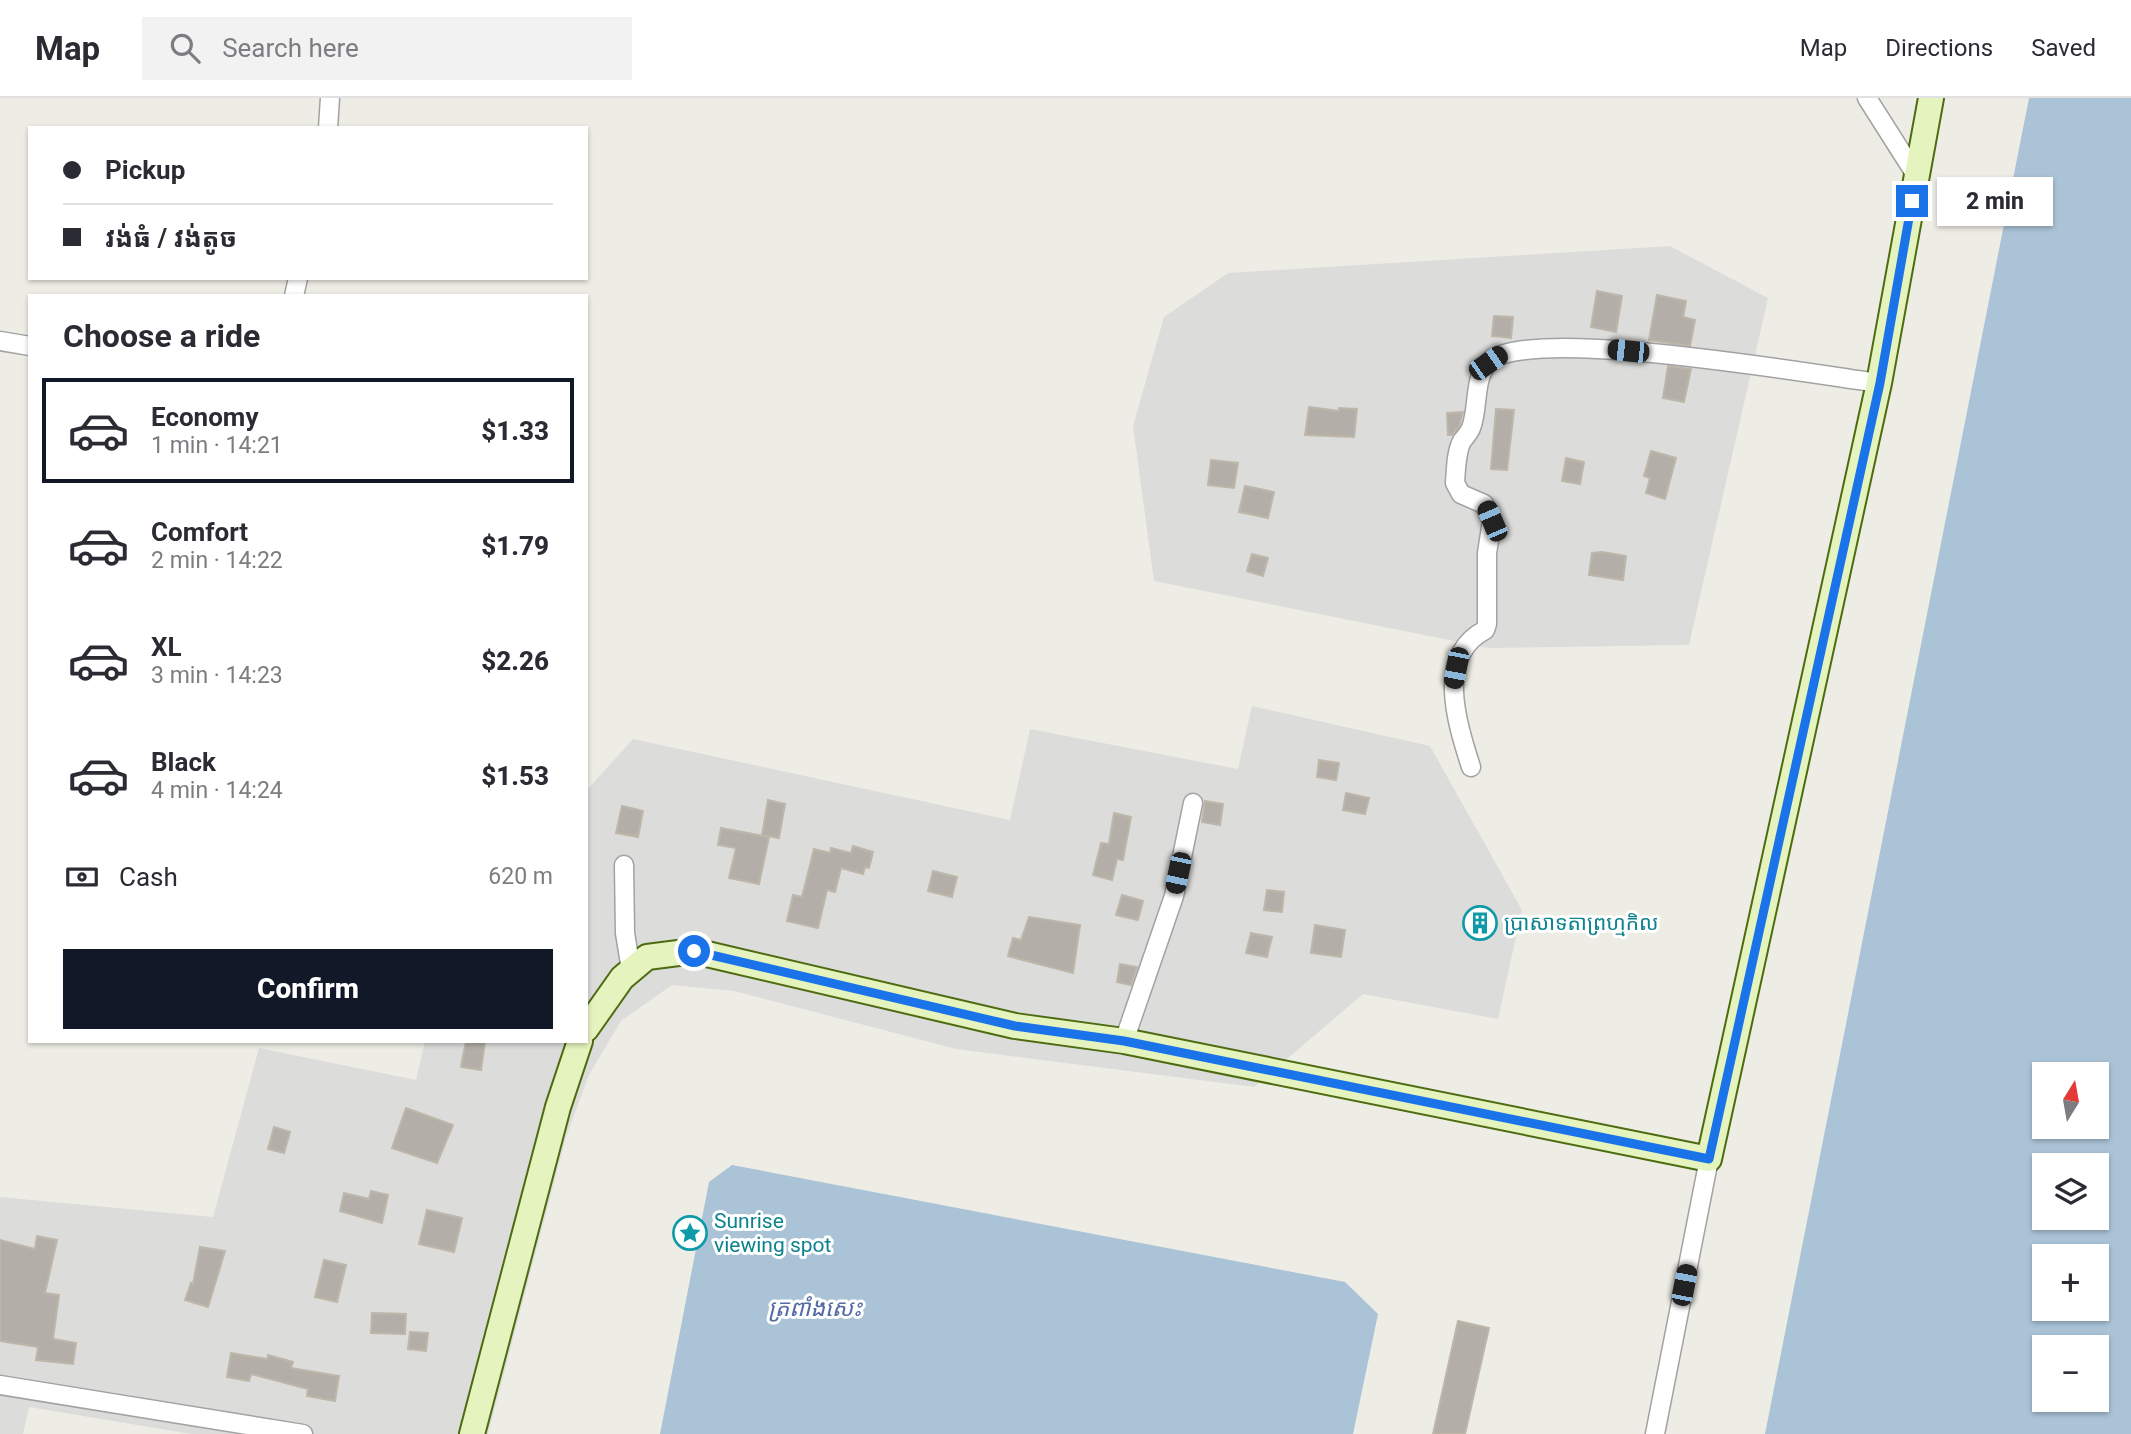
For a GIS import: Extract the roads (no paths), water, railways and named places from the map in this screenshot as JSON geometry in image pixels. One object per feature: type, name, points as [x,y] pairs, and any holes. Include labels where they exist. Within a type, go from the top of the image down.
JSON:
[{"type":"main road","points":[[588,1026],[600,1006],[631,970],[647,957],[694,951],[1015,1026],[1124,1041],[1709,1159],[1880,383],[1931,98]]},
{"type":"main road","points":[[472,1434],[558,1107],[579,1043]]},
{"type":"street","points":[[327,126],[330,98]]},
{"type":"street","points":[[1867,98],[1916,175]]},
{"type":"street","points":[[0,341],[28,346]]},
{"type":"street","points":[[1471,767],[1453,684],[1459,652],[1472,637],[1485,630],[1487,624],[1487,553],[1492,521],[1484,504],[1461,494],[1455,483],[1461,443],[1471,430],[1480,379],[1488,363],[1503,352],[1605,349],[1723,361],[1880,383]]},
{"type":"street","points":[[1124,1041],[1174,896],[1194,803]]},
{"type":"street","points":[[624,865],[625,933],[631,970]]},
{"type":"street","points":[[1655,1434],[1709,1159]]},
{"type":"street","points":[[0,1385],[303,1434]]},
{"type":"water","points":[[2029,98],[2131,98],[2131,1434],[1765,1434]]},
{"type":"water","name":"ត្រពាំងសេះ","points":[[732,1165],[1345,1282],[1378,1314],[1353,1434],[660,1434],[709,1182]]},
{"type":"place","name":"ប្រាសាទតាព្រហ្មកិល","points":[[1480,923]]},
{"type":"place","name":"Sunrise viewing spot","points":[[690,1233]]}]
